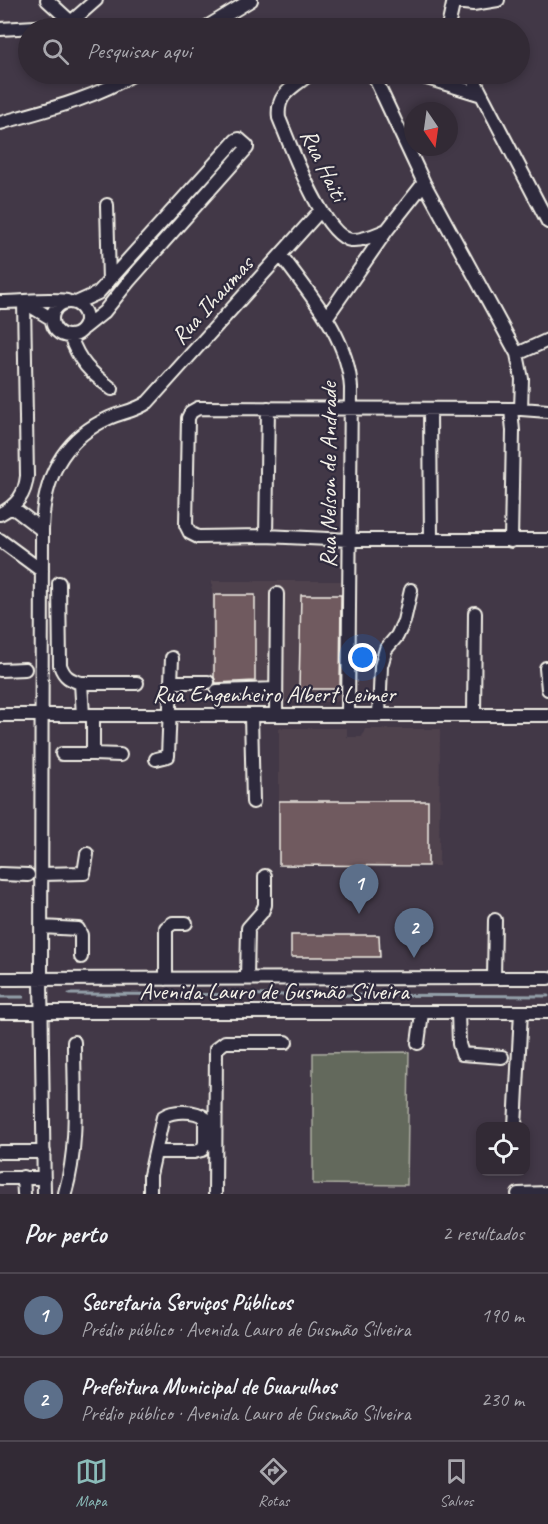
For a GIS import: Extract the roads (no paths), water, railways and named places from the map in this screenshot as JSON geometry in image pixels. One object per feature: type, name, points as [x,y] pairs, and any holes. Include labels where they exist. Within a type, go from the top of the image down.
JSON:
[{"type":"street","points":[[47,0],[67,18]]},
{"type":"street","points":[[76,18],[96,0]]},
{"type":"street","points":[[221,18],[251,0]]},
{"type":"street","points":[[449,18],[454,1],[473,4],[498,0]]},
{"type":"street","points":[[0,29],[18,28]]},
{"type":"street","points":[[0,123],[57,107],[115,84]]},
{"type":"street","name":"Rua Haiti","points":[[297,84],[280,97],[279,118],[320,211],[343,237],[349,239],[360,239],[387,230]]},
{"type":"street","points":[[378,84],[424,183],[518,354],[522,379],[513,431],[511,541]]},
{"type":"street","points":[[446,84],[482,95]]},
{"type":"street","points":[[476,84],[548,222]]},
{"type":"street","points":[[24,302],[52,319],[58,331],[70,336],[78,333],[105,312],[129,281],[248,148],[247,146],[239,139],[236,140],[98,293],[73,302],[61,303],[54,310],[52,319]]},
{"type":"street","points":[[326,318],[387,230],[424,183]]},
{"type":"street","points":[[535,196],[548,190]]},
{"type":"street","points":[[107,205],[110,281]]},
{"type":"street","name":"Rua Ihaumas","points":[[44,1193],[41,979],[42,509],[47,486],[58,462],[68,449],[93,427],[110,417],[130,412],[152,398],[320,211]]},
{"type":"street","name":"Rua Nelson de Andrade","points":[[280,255],[326,318],[341,343],[348,362],[351,409],[348,715]]},
{"type":"street","points":[[0,302],[24,302],[45,298],[73,302],[84,309],[87,318],[84,328]]},
{"type":"street","points":[[0,514],[12,507],[26,488],[24,302]]},
{"type":"street","points":[[70,336],[81,361],[92,374],[112,389]]},
{"type":"street","points":[[518,354],[548,339]]},
{"type":"street","points":[[548,411],[198,408],[191,412],[188,418],[186,503],[186,525],[190,533],[198,537],[548,540]]},
{"type":"street","points":[[266,536],[268,408]]},
{"type":"street","points":[[430,410],[431,540]]},
{"type":"street","points":[[12,507],[42,530]]},
{"type":"street","points":[[0,540],[42,571]]},
{"type":"street","points":[[59,583],[60,666],[63,673],[69,680],[81,683],[137,683]]},
{"type":"street","points":[[379,715],[381,666],[386,649],[397,636],[404,621],[411,590]]},
{"type":"street","points":[[276,715],[277,594]]},
{"type":"street","points":[[474,715],[475,613]]},
{"type":"street","points":[[156,759],[168,756],[172,658]]},
{"type":"street","points":[[546,668],[548,689]]},
{"type":"street","points":[[0,670],[25,669]]},
{"type":"street","points":[[171,682],[276,689]]},
{"type":"street","points":[[81,683],[93,754]]},
{"type":"street","name":"Rua Engenheiro Albert Leimer","points":[[0,715],[548,715]]},
{"type":"street","points":[[251,715],[253,802]]},
{"type":"street","points":[[62,754],[120,755]]},
{"type":"street","points":[[42,874],[84,873],[87,854]]},
{"type":"street","points":[[0,874],[28,875]]},
{"type":"street","points":[[247,978],[248,928],[265,905],[264,876]]},
{"type":"street","points":[[494,978],[495,920]]},
{"type":"street","points":[[166,979],[166,928],[173,924],[186,923]]},
{"type":"street","points":[[42,927],[78,929],[81,935],[81,957]]},
{"type":"street","name":"Avenida Lauro de Gusmão Silveira","points":[[0,979],[548,978]]},
{"type":"street","name":"Avenida Lauro de Gusmão Silveira","points":[[0,1012],[548,1012]]},
{"type":"street","points":[[458,1012],[459,1044],[462,1054],[502,1057]]},
{"type":"street","points":[[515,1122],[521,1012]]},
{"type":"street","points":[[418,1043],[422,1013]]},
{"type":"street","points":[[44,1193],[65,1194],[71,1173],[75,1042]]},
{"type":"street","points":[[215,1194],[216,1049],[225,1042],[286,1042]]},
{"type":"street","points":[[150,1194],[150,1175],[162,1122],[166,1115],[175,1112],[200,1114],[205,1118],[205,1143],[202,1150],[157,1152]]},
{"type":"street","points":[[0,1152],[44,1152]]},
{"type":"street","points":[[23,1177],[24,1194]]},
{"type":"street","points":[[0,1178],[44,1178]]},
{"type":"street","points":[[518,1194],[548,1193]]},
{"type":"waterway","points":[[69,994],[548,996]]},
{"type":"waterway","points":[[0,997],[23,997]]},
{"type":"place","name":"Secretaria Serviços Públicos","points":[[359,914]]},
{"type":"place","name":"Prefeitura Municipal de Guarulhos","points":[[414,958]]}]
